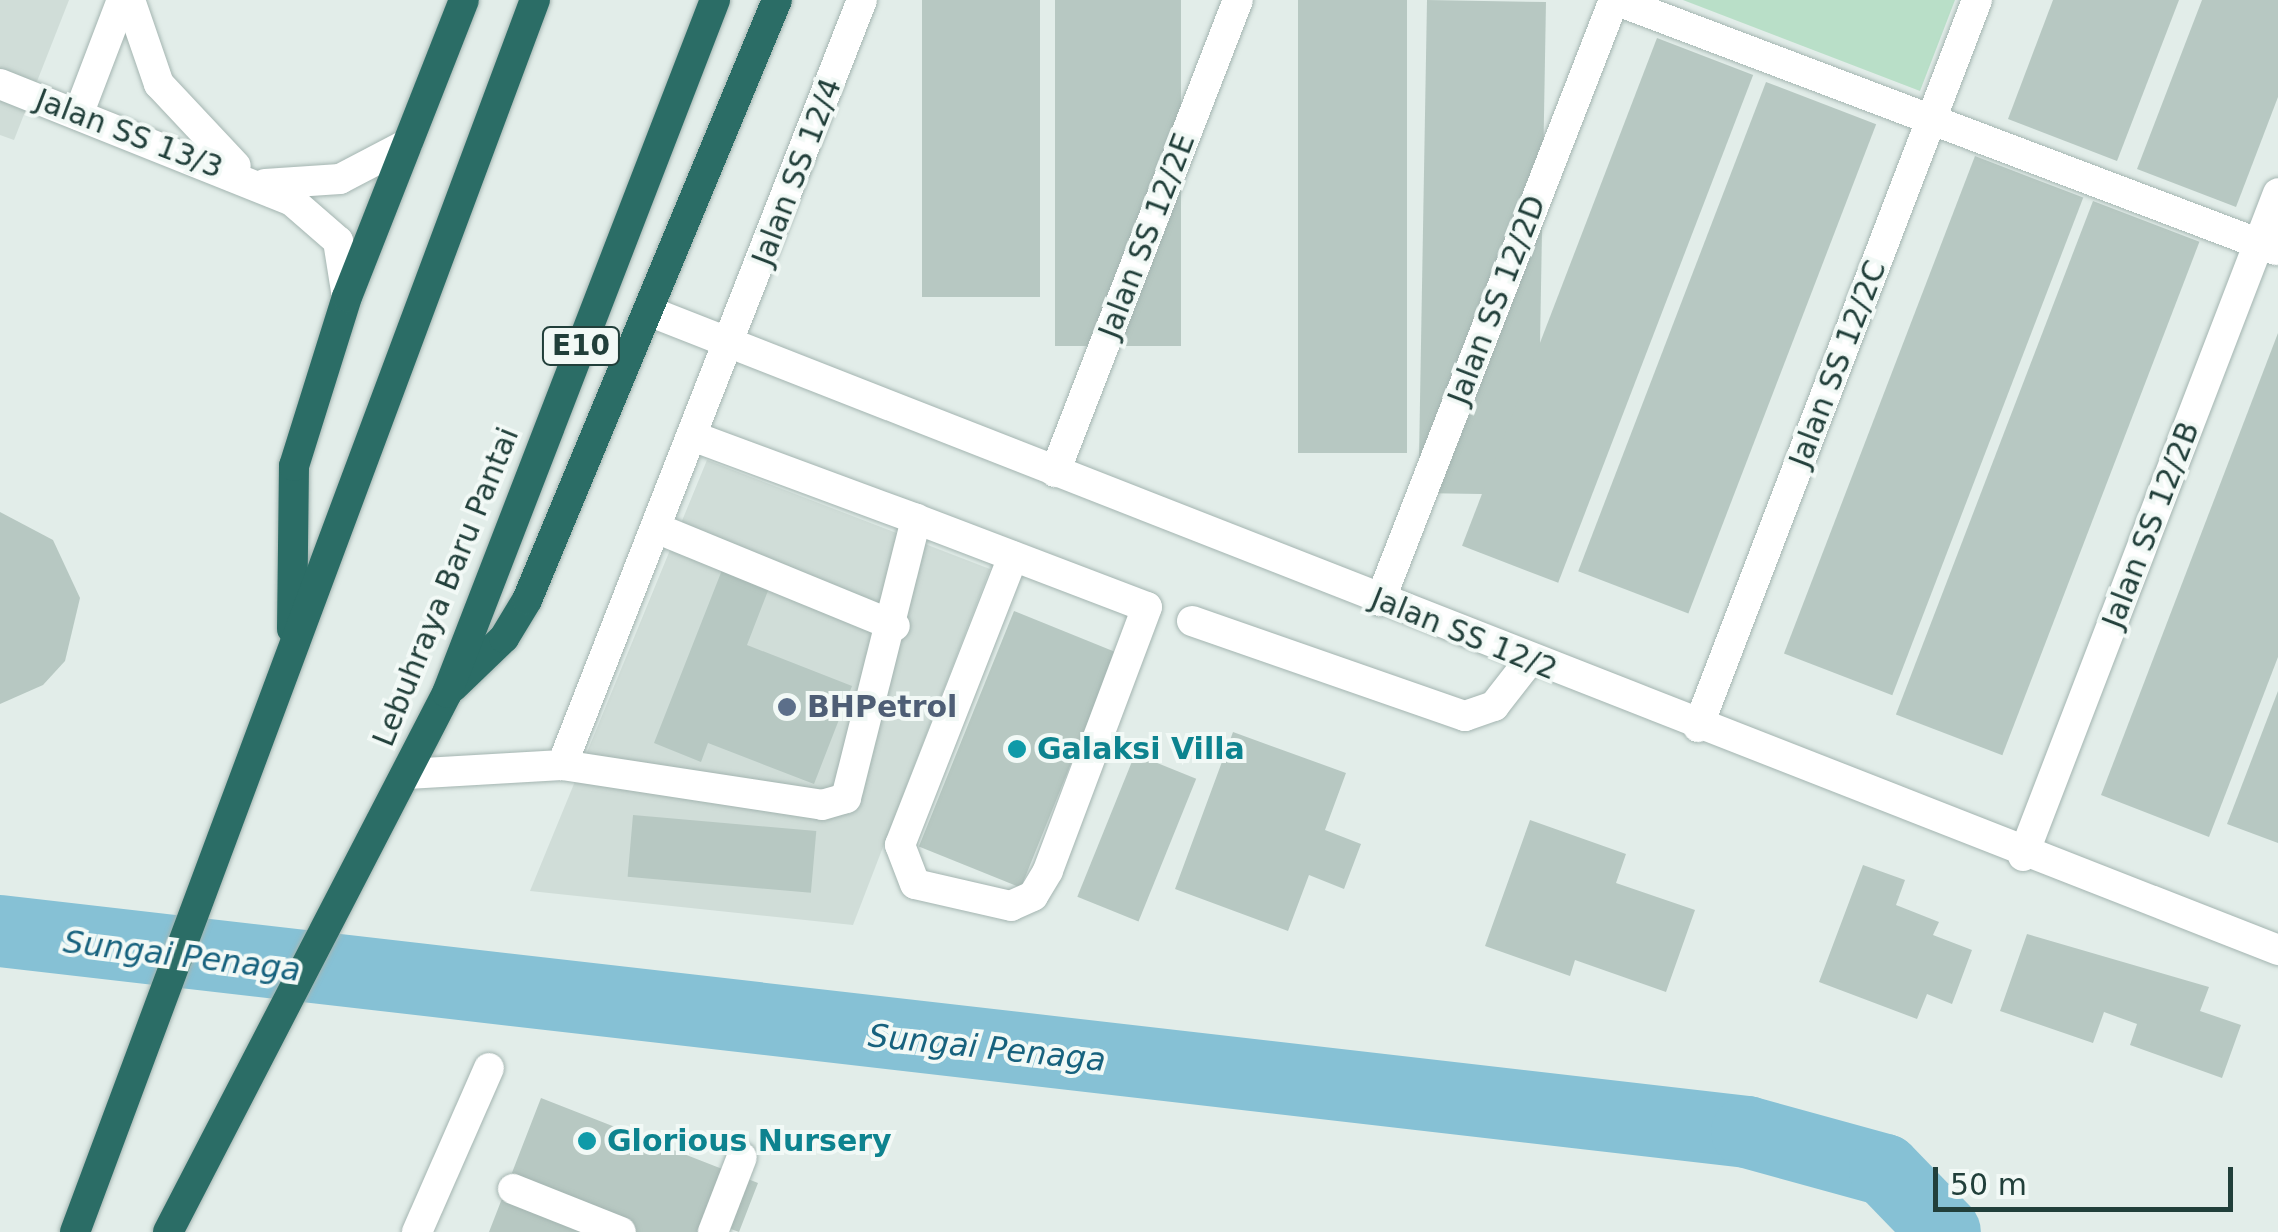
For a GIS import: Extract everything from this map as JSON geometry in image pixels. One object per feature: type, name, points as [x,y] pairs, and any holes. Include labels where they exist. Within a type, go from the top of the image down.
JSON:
[{"type":"highway","points":[[292,652],[294,466],[348,297],[464,0]]},
{"type":"highway","points":[[75,1232],[535,0]]},
{"type":"highway","name":"Lebuhraya Baru Pantai","points":[[169,1229],[373,844],[447,693],[715,0]]},
{"type":"highway","points":[[447,693],[504,638],[527,600],[651,312],[777,0]]},
{"type":"street","points":[[78,116],[126,0]]},
{"type":"street","points":[[126,0],[159,84],[207,143],[258,184]]},
{"type":"street","name":"Jalan SS 12/4","points":[[562,765],[732,344],[862,0]]},
{"type":"street","name":"Jalan SS 12/2E","points":[[1055,472],[1238,0]]},
{"type":"street","points":[[1615,0],[2268,247]]},
{"type":"street","name":"Jalan SS 12/2D","points":[[1380,601],[1615,0]]},
{"type":"street","name":"Jalan SS 12/2C","points":[[1698,727],[1976,0]]},
{"type":"street","name":"Jalan SS 13/3","points":[[0,84],[258,184],[326,225],[338,241],[348,297]]},
{"type":"street","name":"Jalan SS 13/3","points":[[258,184],[340,179],[407,144]]},
{"type":"street","name":"Jalan SS 12/2B","points":[[2023,856],[2268,247],[2278,193]]},
{"type":"street","name":"Jalan SS 12/2","points":[[651,312],[2023,856],[2278,950]]},
{"type":"street","points":[[692,436],[916,519],[1014,556],[1147,607],[1048,871],[1033,896],[1011,906],[915,884],[900,845],[1014,556]]},
{"type":"street","points":[[407,774],[562,765],[822,805],[846,798],[895,626],[916,519]]},
{"type":"street","points":[[656,528],[895,626]]},
{"type":"street","points":[[1192,621],[1465,716],[1494,706],[1530,660]]},
{"type":"street","points":[[418,1232],[490,1068]]},
{"type":"street","points":[[712,1232],[742,1157]]},
{"type":"street","points":[[512,1188],[622,1232]]},
{"type":"shaded area","points":[[0,0],[69,0],[14,140],[0,135]]},
{"type":"shaded area","points":[[707,460],[990,569],[853,925],[530,891]]},
{"type":"green space","points":[[1683,0],[1955,0],[1920,91]]},
{"type":"building","points":[[922,0],[1040,0],[1040,297],[922,297]]},
{"type":"building","points":[[1055,0],[1181,0],[1181,346],[1055,346]]},
{"type":"building","points":[[1298,0],[1407,0],[1407,453],[1298,453]]},
{"type":"building","points":[[1427,0],[1546,2],[1537,495],[1418,493]]},
{"type":"building","points":[[2053,0],[2179,0],[2117,161],[2008,119]]},
{"type":"building","points":[[2202,0],[2278,0],[2278,97],[2236,207],[2137,169]]},
{"type":"building","points":[[1657,38],[1753,75],[1558,583],[1462,546]]},
{"type":"building","points":[[1766,82],[1876,124],[1688,613],[1578,571]]},
{"type":"building","points":[[1975,156],[2083,198],[1892,695],[1784,654]]},
{"type":"building","points":[[2093,201],[2199,242],[2002,755],[1896,714]]},
{"type":"building","points":[[2278,333],[2278,657],[2209,837],[2101,795]]},
{"type":"building","points":[[0,512],[53,540],[80,598],[65,661],[43,685],[0,704]]},
{"type":"building","points":[[724,565],[771,583],[747,645],[852,686],[814,784],[708,743],[701,762],[654,743]]},
{"type":"building","name":"Galaksi Villa","points":[[1014,611],[1116,652],[1021,888],[919,847]]},
{"type":"building","points":[[2278,691],[2278,843],[2227,824]]},
{"type":"building","points":[[1233,732],[1346,773],[1325,830],[1361,844],[1344,889],[1309,875],[1288,931],[1175,889]]},
{"type":"building","points":[[1135,754],[1196,779],[1139,922],[1077,897]]},
{"type":"building","points":[[633,815],[816,831],[811,893],[628,877]]},
{"type":"building","points":[[1530,820],[1626,854],[1616,883],[1695,910],[1666,992],[1575,960],[1570,976],[1485,946]]},
{"type":"building","points":[[1863,865],[1905,880],[1896,905],[1939,922],[1933,935],[1972,950],[1952,1004],[1927,994],[1917,1019],[1819,982]]},
{"type":"building","points":[[2027,934],[2209,987],[2200,1011],[2241,1025],[2222,1078],[2130,1045],[2137,1024],[2104,1012],[2093,1043],[2000,1011]]},
{"type":"building","name":"Glorious Nursery","points":[[541,1098],[758,1183],[739,1232],[720,1225],[717,1232],[489,1232]]},
{"type":"waterway","name":"Sungai Penaga","points":[[0,931],[1747,1132],[1885,1170],[1945,1232]]},
{"type":"place","name":"BHPetrol","points":[[787,707]]},
{"type":"place","name":"Galaksi Villa","points":[[1017,749]]},
{"type":"place","name":"Glorious Nursery","points":[[587,1141]]}]
